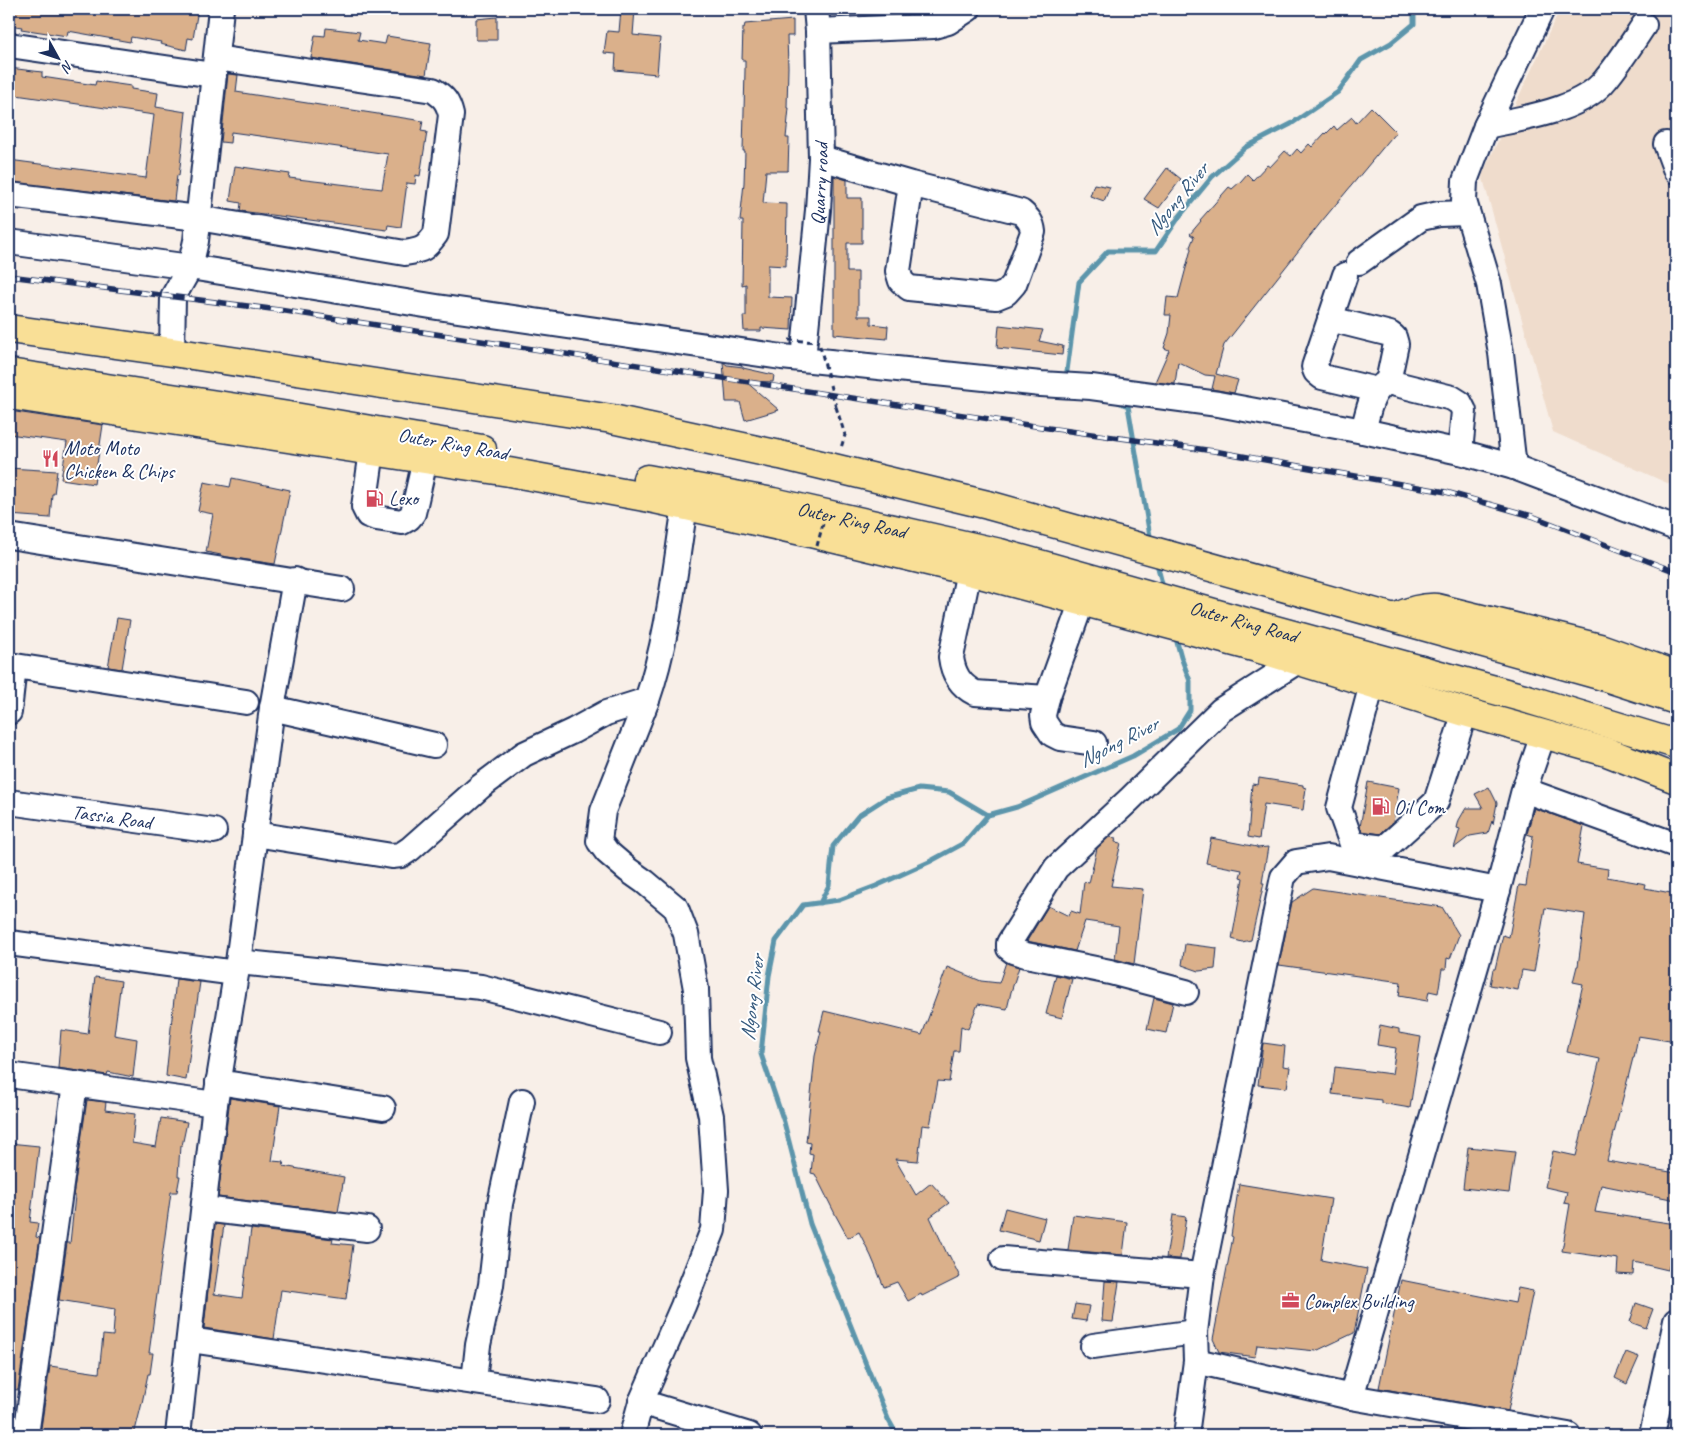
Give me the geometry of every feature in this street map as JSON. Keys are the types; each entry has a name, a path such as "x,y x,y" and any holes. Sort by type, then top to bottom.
{"main road":[{"path":"9,329 612,419 780,455 969,500 1108,537 1599,675 1676,700"},
{"name":"Outer Ring Road","path":"9,373 285,415 773,502 1000,553 1120,599"},
{"path":"9,395 509,472 685,506 811,533 961,569 1082,601 1120,599 1258,637 1298,661 1543,735 1607,752 1676,780"},
{"path":"509,472 551,462"},
{"path":"928,536 961,569"},
{"path":"1395,617 1410,611 1437,608 1600,648 1676,675"},
{"name":"Outer Ring Road","path":"1258,637 1524,698 1676,744"}],"street":[{"path":"172,352 173,297 190,267 196,241 221,9"},
{"path":"817,20 934,17 948,22 968,9"},
{"path":"1514,467 1501,353 1490,293 1464,201 1465,181 1486,126 1542,9"},
{"name":"Quarry road","path":"814,349 821,158 817,20"},
{"path":"1486,126 1535,116 1585,97 1605,81 1644,25"},
{"path":"9,45 433,90 442,95 448,103 451,115 436,234 422,250 405,252 198,218 9,195"},
{"path":"1666,144 1676,171"},
{"path":"821,158 911,184 1021,212 1029,219 1033,232 1014,284 1006,293 996,297 909,288 901,280 898,271 911,184"},
{"path":"1460,452 1464,411 1460,403 1452,398 1322,377 1316,372 1314,367 1330,319 1352,269 1420,218 1439,214 1467,213"},
{"path":"9,242 190,267 447,308 772,356 814,349 1041,384 1100,388 1218,404 1363,431 1460,452 1514,467 1676,528"},
{"path":"1330,319 1390,334 1394,337 1396,344 1382,386 1374,394 1363,431"},
{"path":"372,451 364,507 368,515 402,522 413,513 426,460"},
{"path":"632,1435 641,1402 683,1306 713,1230 716,1190 710,1116 698,1058 696,989 686,934 676,908 607,852 599,841 602,811 654,682 662,648 685,506"},
{"path":"9,536 77,548 295,580 342,589"},
{"path":"961,569 951,657 952,669 959,680 975,693 1047,698"},
{"path":"178,1435 217,1093 237,967 272,708 295,580"},
{"path":"1082,601 1047,698 1043,715 1044,722 1052,734 1060,738 1094,743"},
{"path":"1186,992 1110,972 1033,957 1013,951 1008,948 1009,944 1056,868 1221,710 1298,661"},
{"path":"9,712 12,666 246,702"},
{"path":"1372,684 1339,808 1352,844 1385,848 1436,802 1465,712"},
{"path":"255,834 392,856 401,854 410,849 480,786 524,754 573,732 606,713 647,700"},
{"path":"272,708 434,745"},
{"path":"1351,1397 1498,890 1524,790 1543,735"},
{"path":"1524,790 1676,846"},
{"name":"Tassia Road","path":"9,802 214,831"},
{"path":"1186,1435 1196,1361 1195,1332 1202,1275 1283,877 1296,862 1328,857 1498,890"},
{"path":"9,943 237,967 481,987 659,1032"},
{"path":"9,1075 75,1084 217,1093 383,1108"},
{"path":"26,1435 75,1084"},
{"path":"474,1381 478,1345 491,1285 500,1204 522,1102"},
{"path":"204,1209 367,1229"},
{"path":"1003,1259 1202,1275"},
{"path":"1652,1435 1676,1321"},
{"path":"1093,1346 1195,1332"},
{"path":"190,1340 596,1400"},
{"path":"1196,1361 1351,1397 1568,1435"},
{"path":"641,1402 749,1435"}],"path":[{"path":"789,340 814,349 828,377"},
{"path":"830,385 844,435 840,454"},
{"path":"817,546 824,520"}],"shaded area":[{"path":"1560,9 1676,9 1676,487 1553,432 1482,175"}],"building":[{"path":"9,9 198,9 193,39 188,38 186,50 160,44 161,42 131,37 130,42 68,31 67,36 21,29 22,27 9,25"},
{"path":"621,9 635,9 633,35 660,38 657,74 615,70 616,54 604,53 607,31 619,32"},
{"path":"497,17 497,40 476,40 476,19"},
{"path":"793,20 793,36 787,36 787,108 789,108 786,138 789,138 788,171 766,171 763,203 787,204 786,266 768,265 768,297 792,298 791,330 761,328 761,331 744,331 743,316 746,316 746,284 742,285 743,221 740,221 745,151 743,151 745,60 742,60 743,28 745,24"},
{"path":"326,28 360,32 358,40 385,44 387,36 431,43 426,75 311,58 315,35 325,36"},
{"path":"9,68 42,72 42,77 95,85 96,81 131,86 131,89 158,93 156,107 186,112 179,176 177,175 174,201 9,182 9,160 146,178 154,115 9,94"},
{"path":"228,74 238,75 236,92 423,121 421,131 427,132 420,176 416,175 415,184 407,183 401,227 388,225 387,230 240,211 241,203 230,201 235,166 290,174 289,178 382,189 388,154 231,132 230,143 221,142"},
{"path":"1371,107 1396,132 1322,221 1224,345 1216,374 1238,380 1234,393 1212,389 1215,376 1205,375 1178,362 1175,384 1155,382 1169,350 1164,348 1169,333 1171,315 1165,315 1167,297 1178,298 1194,237 1190,234 1200,220 1229,187 1232,189 1247,174 1253,180 1267,165 1270,167 1285,151 1291,156 1297,149 1301,153 1309,144 1312,147 1334,126 1337,130 1352,117 1356,123"},
{"path":"1167,168 1181,179 1159,208 1144,199"},
{"path":"834,176 847,180 847,198 862,198 862,243 847,243 847,272 858,272 858,316 871,316 871,324 888,326 887,339 834,334"},
{"path":"1094,184 1110,187 1104,201 1090,196"},
{"path":"999,325 1043,330 1039,341 1063,346 1062,355 997,348"},
{"path":"723,362 727,365 774,375 773,382 745,381 779,410 745,420 740,402 726,402"},
{"path":"9,411 103,425 94,484 61,479 67,442 9,434"},
{"path":"9,468 57,471 54,494 52,494 50,518 9,515"},
{"path":"232,478 290,490 275,564 206,552 213,514 198,511 204,482 230,487"},
{"path":"117,618 130,620 122,669 108,667"},
{"path":"1259,778 1303,785 1306,788 1303,810 1264,804 1259,839 1248,837 1252,784 1258,785"},
{"path":"1368,782 1399,788 1393,822 1380,834 1362,831 1360,827"},
{"path":"1489,787 1497,803 1493,824 1492,821 1488,833 1470,836 1454,848 1460,829 1457,828 1459,820 1466,808 1483,808 1475,794"},
{"path":"1534,808 1584,826 1577,864 1608,869 1607,877 1646,884 1645,888 1676,894 1676,1042 1638,1036 1607,1161 1676,1173 1676,1200 1601,1185 1595,1212 1676,1224 1676,1241 1668,1270 1634,1262 1633,1275 1617,1274 1618,1259 1562,1251 1570,1204 1564,1203 1567,1192 1545,1187 1553,1151 1576,1156 1600,1059 1567,1052 1583,984 1573,982 1578,966 1585,914 1545,908 1534,972 1522,970 1518,990 1490,985 1503,935 1509,937 1519,885 1526,886 1533,836 1527,834"},
{"path":"1109,837 1116,838 1115,842 1121,843 1111,886 1143,889 1134,964 1115,959 1119,926 1085,921 1075,951 1027,941 1048,906 1069,916 1071,911 1080,914 1084,882 1089,883 1097,848"},
{"path":"1211,838 1257,848 1268,847 1262,883 1264,883 1251,940 1242,942 1232,939 1243,878 1240,877 1242,870 1206,863"},
{"path":"1313,888 1442,907 1459,935 1450,959 1447,958 1446,969 1442,969 1438,993 1429,991 1427,1001 1399,996 1401,982 1279,965 1292,902"},
{"path":"1185,944 1217,948 1215,969 1199,971 1182,965"},
{"path":"1006,962 1019,967 1007,1009 978,1004 968,1029 961,1026 959,1051 954,1051 949,1082 938,1081 930,1126 922,1125 918,1161 895,1159 916,1195 931,1183 949,1203 930,1217 960,1277 908,1301 897,1282 884,1287 859,1232 848,1238 815,1174 811,1173 813,1154 809,1153 810,1143 806,1142 815,1056 824,1011 922,1035 947,967 981,981 999,983"},
{"path":"1056,975 1072,979 1062,1018 1046,1014"},
{"path":"95,977 121,981 114,1035 137,1039 133,1077 108,1072 107,1075 58,1068 61,1030 88,1034"},
{"path":"176,979 200,982 186,1080 166,1076"},
{"path":"1154,998 1173,1003 1166,1033 1147,1029"},
{"path":"1380,1025 1399,1029 1399,1033 1421,1037 1410,1108 1381,1103 1381,1100 1332,1094 1335,1067 1392,1074 1396,1048 1377,1045"},
{"path":"1263,1043 1285,1046 1283,1066 1290,1067 1287,1088 1258,1085"},
{"path":"230,1098 280,1106 272,1161 284,1162 283,1166 344,1177 338,1212 218,1197"},
{"path":"87,1100 106,1102 105,1110 135,1114 132,1143 156,1147 161,1118 187,1122 182,1146 180,1146 178,1176 180,1176 177,1192 171,1192 149,1353 153,1353 150,1374 148,1374 134,1435 40,1435 50,1366 99,1373 103,1335 113,1336 115,1309 59,1300 67,1243 70,1243 75,1196 73,1196"},
{"path":"9,1143 39,1146 30,1222 38,1223 36,1237 40,1238 18,1390 9,1389"},
{"path":"1468,1147 1515,1152 1509,1193 1463,1188"},
{"name":"Complex Building","path":"1239,1184 1331,1199 1321,1260 1367,1269 1354,1333 1316,1351 1257,1345 1255,1357 1219,1352 1213,1339 1233,1237 1231,1236"},
{"path":"1005,1208 1045,1218 1039,1240 999,1230"},
{"path":"1073,1215 1127,1222 1123,1255 1068,1250"},
{"path":"1173,1215 1186,1217 1180,1259 1166,1258"},
{"path":"215,1224 224,1225 214,1294 242,1298 251,1229 333,1239 332,1243 353,1245 346,1299 281,1290 274,1339 204,1328"},
{"path":"1401,1280 1515,1303 1518,1288 1533,1291 1508,1411 1379,1388"},
{"path":"1105,1281 1119,1282 1113,1322 1102,1321"},
{"path":"1636,1303 1653,1309 1646,1328 1630,1322"},
{"path":"1075,1304 1089,1306 1086,1321 1072,1319"},
{"path":"1626,1352 1639,1357 1627,1384 1615,1378"}],"waterway":[{"name":"Ngong River","path":"1066,378 1079,282 1108,251 1156,251 1179,217 1212,177 1246,147 1291,124 1338,92 1361,60 1391,43 1414,24 1414,9"},
{"name":"Ngong River","path":"1113,400 1128,406 1151,542"},
{"name":"Ngong River","path":"1156,560 1164,591"},
{"name":"Ngong River","path":"897,1435 888,1419 810,1224 784,1122 761,1054 769,976 776,941 803,905 839,900 929,862 964,843 988,815 1017,807 1133,756 1178,729 1190,710 1190,681 1175,635"},
{"path":"820,903 829,885 833,846 858,816 886,798 919,789 949,792 988,815"}],"railway":[{"path":"9,276 279,310 1048,428 1214,451 1446,492 1532,516 1676,572"}],"place":[{"name":"Moto Moto Chicken & Chips","path":"50,459"},
{"name":"Lexo","path":"375,498"},
{"name":"Oil Com","path":"1380,807"},
{"name":"Complex Building","path":"1290,1301"}]}
